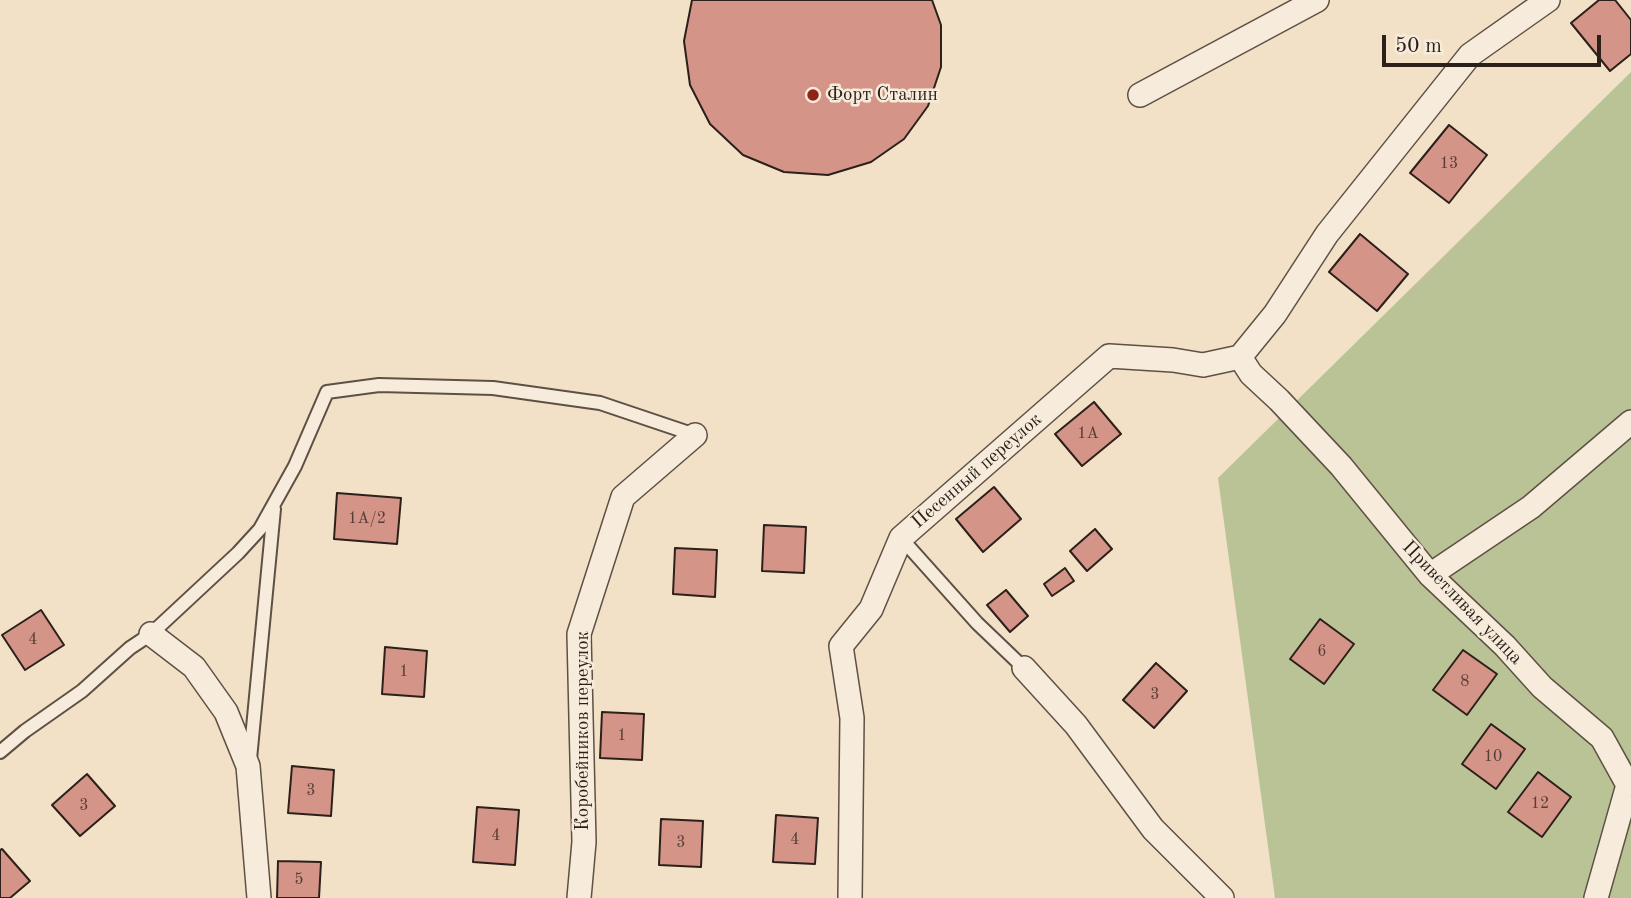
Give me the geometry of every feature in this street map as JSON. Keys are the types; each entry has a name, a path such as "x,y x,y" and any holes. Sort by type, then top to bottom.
{"street":[{"path":"1140,95 1317,0"},
{"path":"1240,356 1275,314 1327,234 1471,55 1548,0"},
{"name":"Песенный переулок","path":"850,898 852,718 841,646 871,609 901,538 1109,356 1203,365 1240,356"},
{"name":"Приветливая улица","path":"1240,356 1251,374 1341,466 1430,575 1505,646 1542,687 1602,738 1630,783"},
{"path":"1430,575 1531,506 1631,422"},
{"name":"Коробейников переулок","path":"579,898 584,842 579,634 624,497 695,435"},
{"path":"151,634 194,667 226,712 248,766 260,898"},
{"path":"1024,668 1076,725 1153,830 1222,898"},
{"path":"1595,898 1630,783"}],"lane":[{"path":"0,752 82,691 151,634 260,529 295,466 327,392 379,385 493,388 600,403 695,435"},
{"path":"248,773 274,503"},
{"path":"901,538 977,623 1024,668"}],"green space":[{"path":"1631,72 1631,898 1275,898 1218,478"}],"building":[{"name":"Форт Сталин","path":"692,0 932,0 941,25 941,67 928,106 904,139 871,162 828,175 784,172 743,155 710,124 690,85 684,41"},
{"path":"1599,0 1615,0 1631,20 1631,54 1610,71 1571,23"},
{"path":"1449,125 1487,155 1449,203 1410,173"},
{"path":"1360,234 1408,274 1377,311 1329,272"},
{"path":"1094,402 1121,434 1082,466 1055,434"},
{"path":"994,487 1021,519 983,552 956,519"},
{"path":"337,493 401,498 397,544 334,539"},
{"path":"764,525 806,527 804,573 762,571"},
{"path":"1095,529 1112,549 1087,571 1070,551"},
{"path":"675,548 717,550 715,597 673,594"},
{"path":"1065,568 1074,581 1052,596 1044,584"},
{"path":"1006,590 1028,616 1010,632 987,605"},
{"path":"41,610 64,645 25,670 2,635"},
{"path":"1320,619 1354,644 1324,684 1290,659"},
{"path":"385,647 427,651 424,697 382,694"},
{"path":"1463,650 1497,674 1467,715 1433,690"},
{"path":"1156,663 1187,691 1154,728 1123,700"},
{"path":"602,712 644,714 642,760 600,758"},
{"path":"1491,724 1525,749 1496,789 1462,764"},
{"path":"292,766 334,770 331,816 288,813"},
{"path":"1538,772 1571,797 1542,837 1508,812"},
{"path":"87,774 115,806 80,836 52,805"},
{"path":"477,807 519,810 515,865 473,862"},
{"path":"776,815 818,818 815,864 773,862"},
{"path":"661,819 703,821 701,867 659,865"},
{"path":"2,849 30,881 10,898 0,898"},
{"path":"278,861 321,862 319,898 277,898"}],"place":[{"name":"Форт Сталин","path":"813,95"}]}
